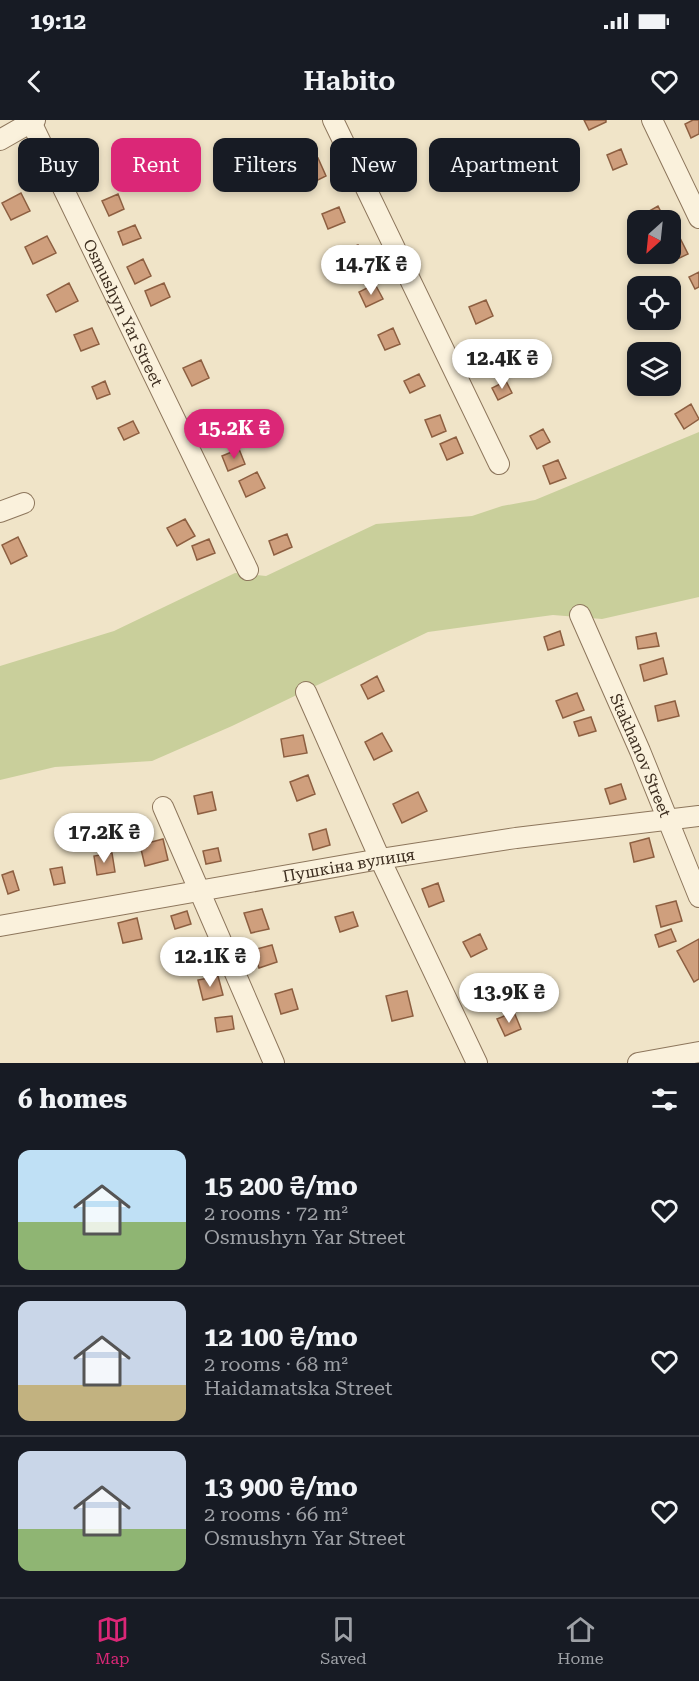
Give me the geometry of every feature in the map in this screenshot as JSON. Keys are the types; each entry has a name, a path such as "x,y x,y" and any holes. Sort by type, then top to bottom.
{"street":[{"path":"333,120 499,464"},
{"path":"652,120 699,218"},
{"path":"0,140 32,121"},
{"name":"Osmushyn Yar Street","path":"32,121 249,570"},
{"path":"0,512 24,503"},
{"name":"Stakhanov Street","path":"579,615 699,897"},
{"path":"306,692 380,859 477,1063"},
{"path":"162,807 274,1063"},
{"name":"Пушкіна вулиця","path":"0,926 380,859 516,838 699,816"},
{"path":"638,1063 699,1052"}],"green space":[{"path":"699,432 699,597 602,619 553,615 428,632 232,726 152,761 55,767 0,780 0,666 114,631 235,573 266,576 376,524 472,516 502,506 535,500"}],"building":[{"path":"584,120 606,120 606,122 589,130"},
{"path":"699,120 699,134 691,138 685,124"},
{"path":"621,149 627,164 613,170 607,155"},
{"path":"318,158 326,176 318,180"},
{"path":"21,193 30,211 11,220 2,203"},
{"path":"118,194 124,209 109,216 102,201"},
{"path":"339,207 345,222 328,229 322,214"},
{"path":"135,225 141,238 123,245 118,232"},
{"path":"47,236 56,253 33,264 25,247"},
{"path":"681,240 688,254 681,257"},
{"path":"358,245 363,260 345,267 339,252"},
{"path":"143,259 151,276 135,284 127,267"},
{"path":"699,272 699,287 695,289 689,277"},
{"path":"69,283 78,301 56,312 47,295"},
{"path":"164,283 170,297 151,306 145,291"},
{"path":"375,284 383,299 366,307 359,292"},
{"path":"486,300 493,316 476,324 469,307"},
{"path":"92,328 99,344 81,351 74,335"},
{"path":"393,328 400,344 385,350 378,335"},
{"path":"201,360 209,378 192,386 183,368"},
{"path":"419,374 425,386 410,393 404,381"},
{"path":"105,381 110,394 97,399 92,387"},
{"path":"506,381 512,393 498,400 492,388"},
{"path":"691,404 699,419 684,429 675,414"},
{"path":"224,410 230,422 215,429 210,416"},
{"path":"440,415 446,431 432,437 425,420"},
{"path":"133,421 139,433 124,440 118,428"},
{"path":"543,429 550,442 537,449 530,436"},
{"path":"456,437 463,453 447,460 440,444"},
{"path":"239,449 245,464 228,471 222,456"},
{"path":"558,460 566,478 550,484 543,466"},
{"path":"257,472 265,488 246,497 239,481"},
{"path":"185,519 195,536 177,546 167,528"},
{"path":"287,534 292,547 274,555 269,541"},
{"path":"18,537 27,556 11,564 2,545"},
{"path":"209,539 215,553 197,560 192,546"},
{"path":"560,631 564,645 548,650 544,637"},
{"path":"656,633 659,646 638,649 636,637"},
{"path":"663,658 667,674 644,681 640,665"},
{"path":"377,676 384,691 368,699 361,685"},
{"path":"577,693 584,710 563,718 556,701"},
{"path":"675,701 679,716 658,721 655,706"},
{"path":"591,717 596,731 579,736 574,722"},
{"path":"382,733 392,751 374,760 365,742"},
{"path":"303,735 307,753 284,757 281,739"},
{"path":"308,775 315,794 297,801 290,782"},
{"path":"621,784 626,799 610,804 605,789"},
{"path":"212,792 216,810 198,814 194,796"},
{"path":"418,792 427,811 402,823 393,804"},
{"path":"326,829 330,845 313,850 309,834"},
{"path":"649,838 654,857 634,862 630,843"},
{"path":"163,839 168,860 145,866 140,845"},
{"path":"218,848 221,861 206,864 203,851"},
{"path":"112,853 115,872 97,875 94,856"},
{"path":"62,867 65,883 54,885 50,869"},
{"path":"13,871 19,890 8,894 2,875"},
{"path":"438,883 444,901 429,907 422,889"},
{"path":"676,901 682,921 661,927 656,906"},
{"path":"262,909 269,929 251,933 244,913"},
{"path":"187,911 191,924 175,929 171,916"},
{"path":"353,912 358,926 340,932 335,917"},
{"path":"137,918 142,939 123,943 118,923"},
{"path":"671,929 676,941 659,947 655,935"},
{"path":"480,934 487,949 471,957 463,942"},
{"path":"699,939 699,979 694,982 677,951"},
{"path":"272,945 277,962 259,968 253,950"},
{"path":"218,976 223,995 203,1000 198,980"},
{"path":"500,979 508,996 490,1004 483,987"},
{"path":"292,989 298,1009 281,1014 275,994"},
{"path":"407,991 413,1016 392,1021 386,996"},
{"path":"514,1012 521,1029 505,1036 497,1019"},
{"path":"232,1016 234,1029 217,1032 215,1018"}]}
